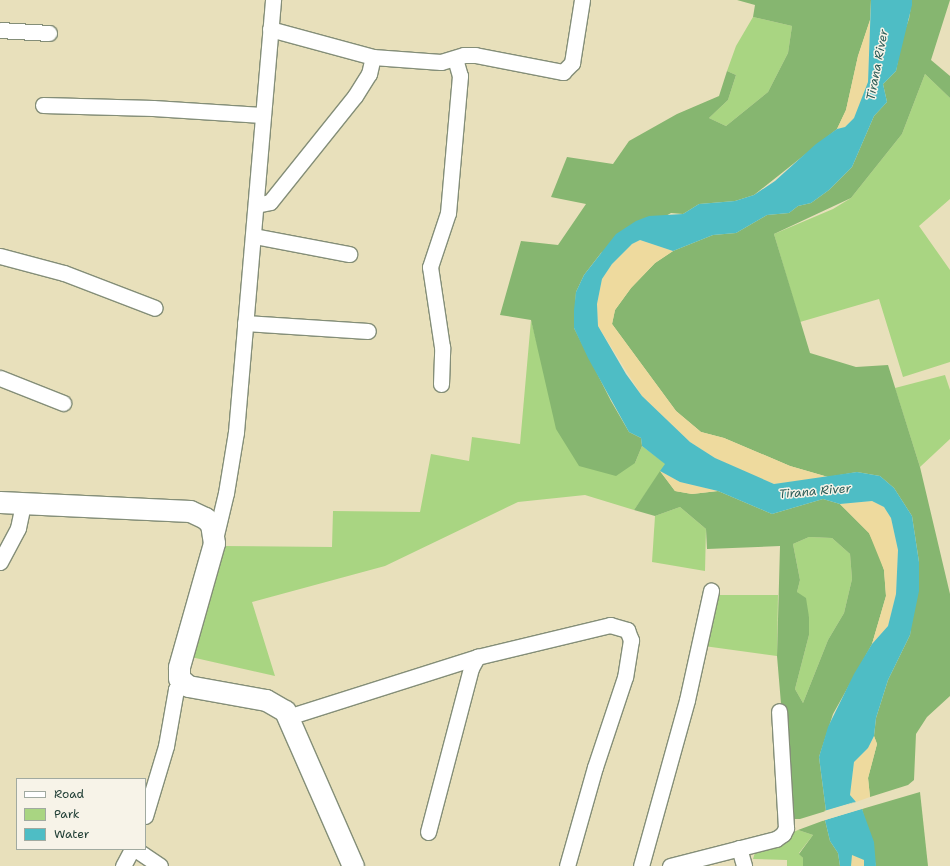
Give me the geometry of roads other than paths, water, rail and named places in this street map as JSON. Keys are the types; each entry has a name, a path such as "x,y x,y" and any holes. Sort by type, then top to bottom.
{"street":[{"path":"146,813 166,746 176,689 181,682 179,667 214,543 226,493 236,432 254,236 262,115 273,0"},
{"path":"270,29 373,57 441,62 455,59 464,55 475,55 563,72 572,63 582,0"},
{"path":"0,30 49,33"},
{"path":"256,205 270,202 355,96 369,74 373,57"},
{"path":"441,384 442,347 430,267 448,212 460,76 455,59"},
{"path":"43,105 153,108 262,115"},
{"path":"254,236 350,254"},
{"path":"0,256 64,273 155,308"},
{"path":"246,323 368,331"},
{"path":"0,378 62,403"},
{"path":"0,502 190,511 210,509 226,493"},
{"path":"0,562 18,528 23,504"},
{"path":"190,511 205,518 211,524 214,543"},
{"path":"641,866 687,700 711,591"},
{"path":"288,717 477,657 610,625 620,626 630,634 625,677 595,767 567,866"},
{"path":"428,832 471,668 477,657"},
{"path":"181,682 188,686 266,700 279,706 288,717 353,866"},
{"path":"670,866 776,839 786,828 779,711"},
{"path":"739,848 744,866"},
{"path":"123,866 133,850"},
{"path":"136,850 160,866"}],"water":[{"name":"Tirana River","path":"871,0 912,0 912,5 896,71 883,84 887,102 874,116 852,167 829,190 811,203 798,206 789,213 767,215 736,233 713,235 673,251 640,240 632,244 612,264 602,279 597,304 598,326 626,374 642,396 690,442 715,458 774,484 857,472 880,476 894,488 912,516 919,562 919,591 910,635 888,680 876,718 874,736 868,748 854,762 850,795 856,802 826,811 819,757 828,727 854,674 872,644 888,626 896,594 898,550 891,518 884,507 872,501 840,504 823,499 772,514 718,491 680,482 660,471 665,464 642,446 641,438 629,432 588,358 574,328 574,310 576,292 584,275 616,234 636,221 649,216 683,214 699,204 735,201 754,195 775,181 816,144 837,129 845,127 854,118 868,82"},
{"path":"862,809 874,842 876,866 864,866 864,860 852,855 851,866 840,866 838,853 830,841 825,820"}]}
